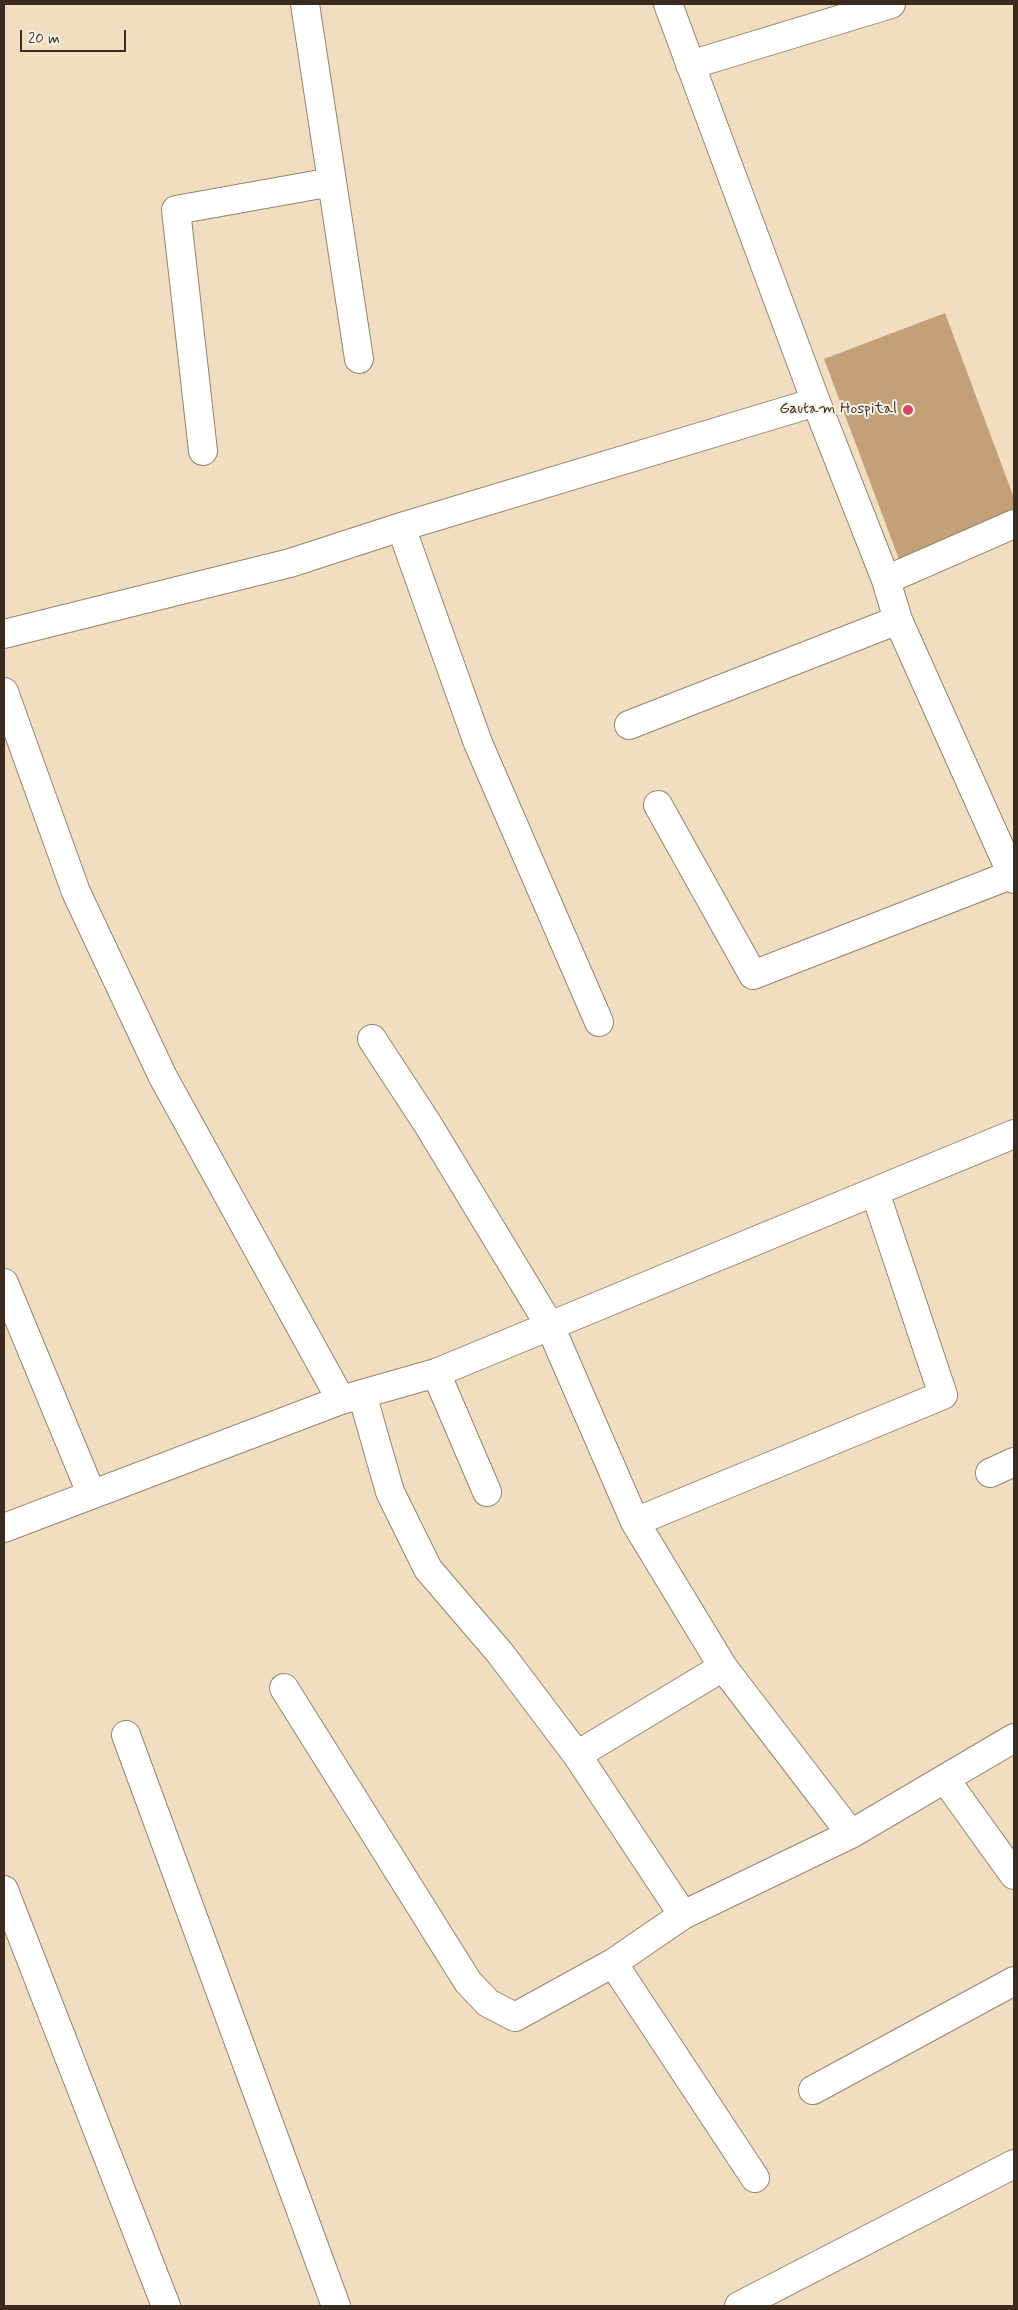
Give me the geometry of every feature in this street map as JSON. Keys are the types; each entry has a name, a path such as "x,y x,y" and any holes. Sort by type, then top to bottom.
{"street":[{"path":"305,4 359,359"},
{"path":"658,806 753,975 1013,876 898,620 886,580 816,402 668,4"},
{"path":"690,66 891,4"},
{"path":"203,451 176,210 332,182"},
{"path":"4,634 290,563 401,527 816,402"},
{"path":"886,580 1014,524"},
{"path":"401,527 478,743 599,1022"},
{"path":"629,725 898,620"},
{"path":"4,692 76,892 159,1068 352,1397 390,1492 428,1569 500,1653 577,1755 683,1915"},
{"path":"372,1040 426,1123 550,1326 635,1522 723,1666 851,1834"},
{"path":"4,1528 91,1493 352,1397 436,1373 1014,1134"},
{"path":"635,1522 943,1395 875,1192"},
{"path":"4,1283 91,1493"},
{"path":"436,1373 487,1492"},
{"path":"990,1473 1014,1462"},
{"path":"577,1755 723,1666"},
{"path":"284,1688 468,1982 488,2002 515,2017 613,1963 683,1915 851,1834 1014,1738"},
{"path":"126,1735 336,2306"},
{"path":"945,1779 1014,1874"},
{"path":"4,1890 166,2306"},
{"path":"613,1963 754,2178"},
{"path":"813,2090 1014,1981"},
{"path":"739,2306 1014,2164"}],"building":[{"path":"945,313 1014,498 1014,519 900,562 824,359"}],"place":[{"name":"Gautam Hospital","path":"908,410"}]}
